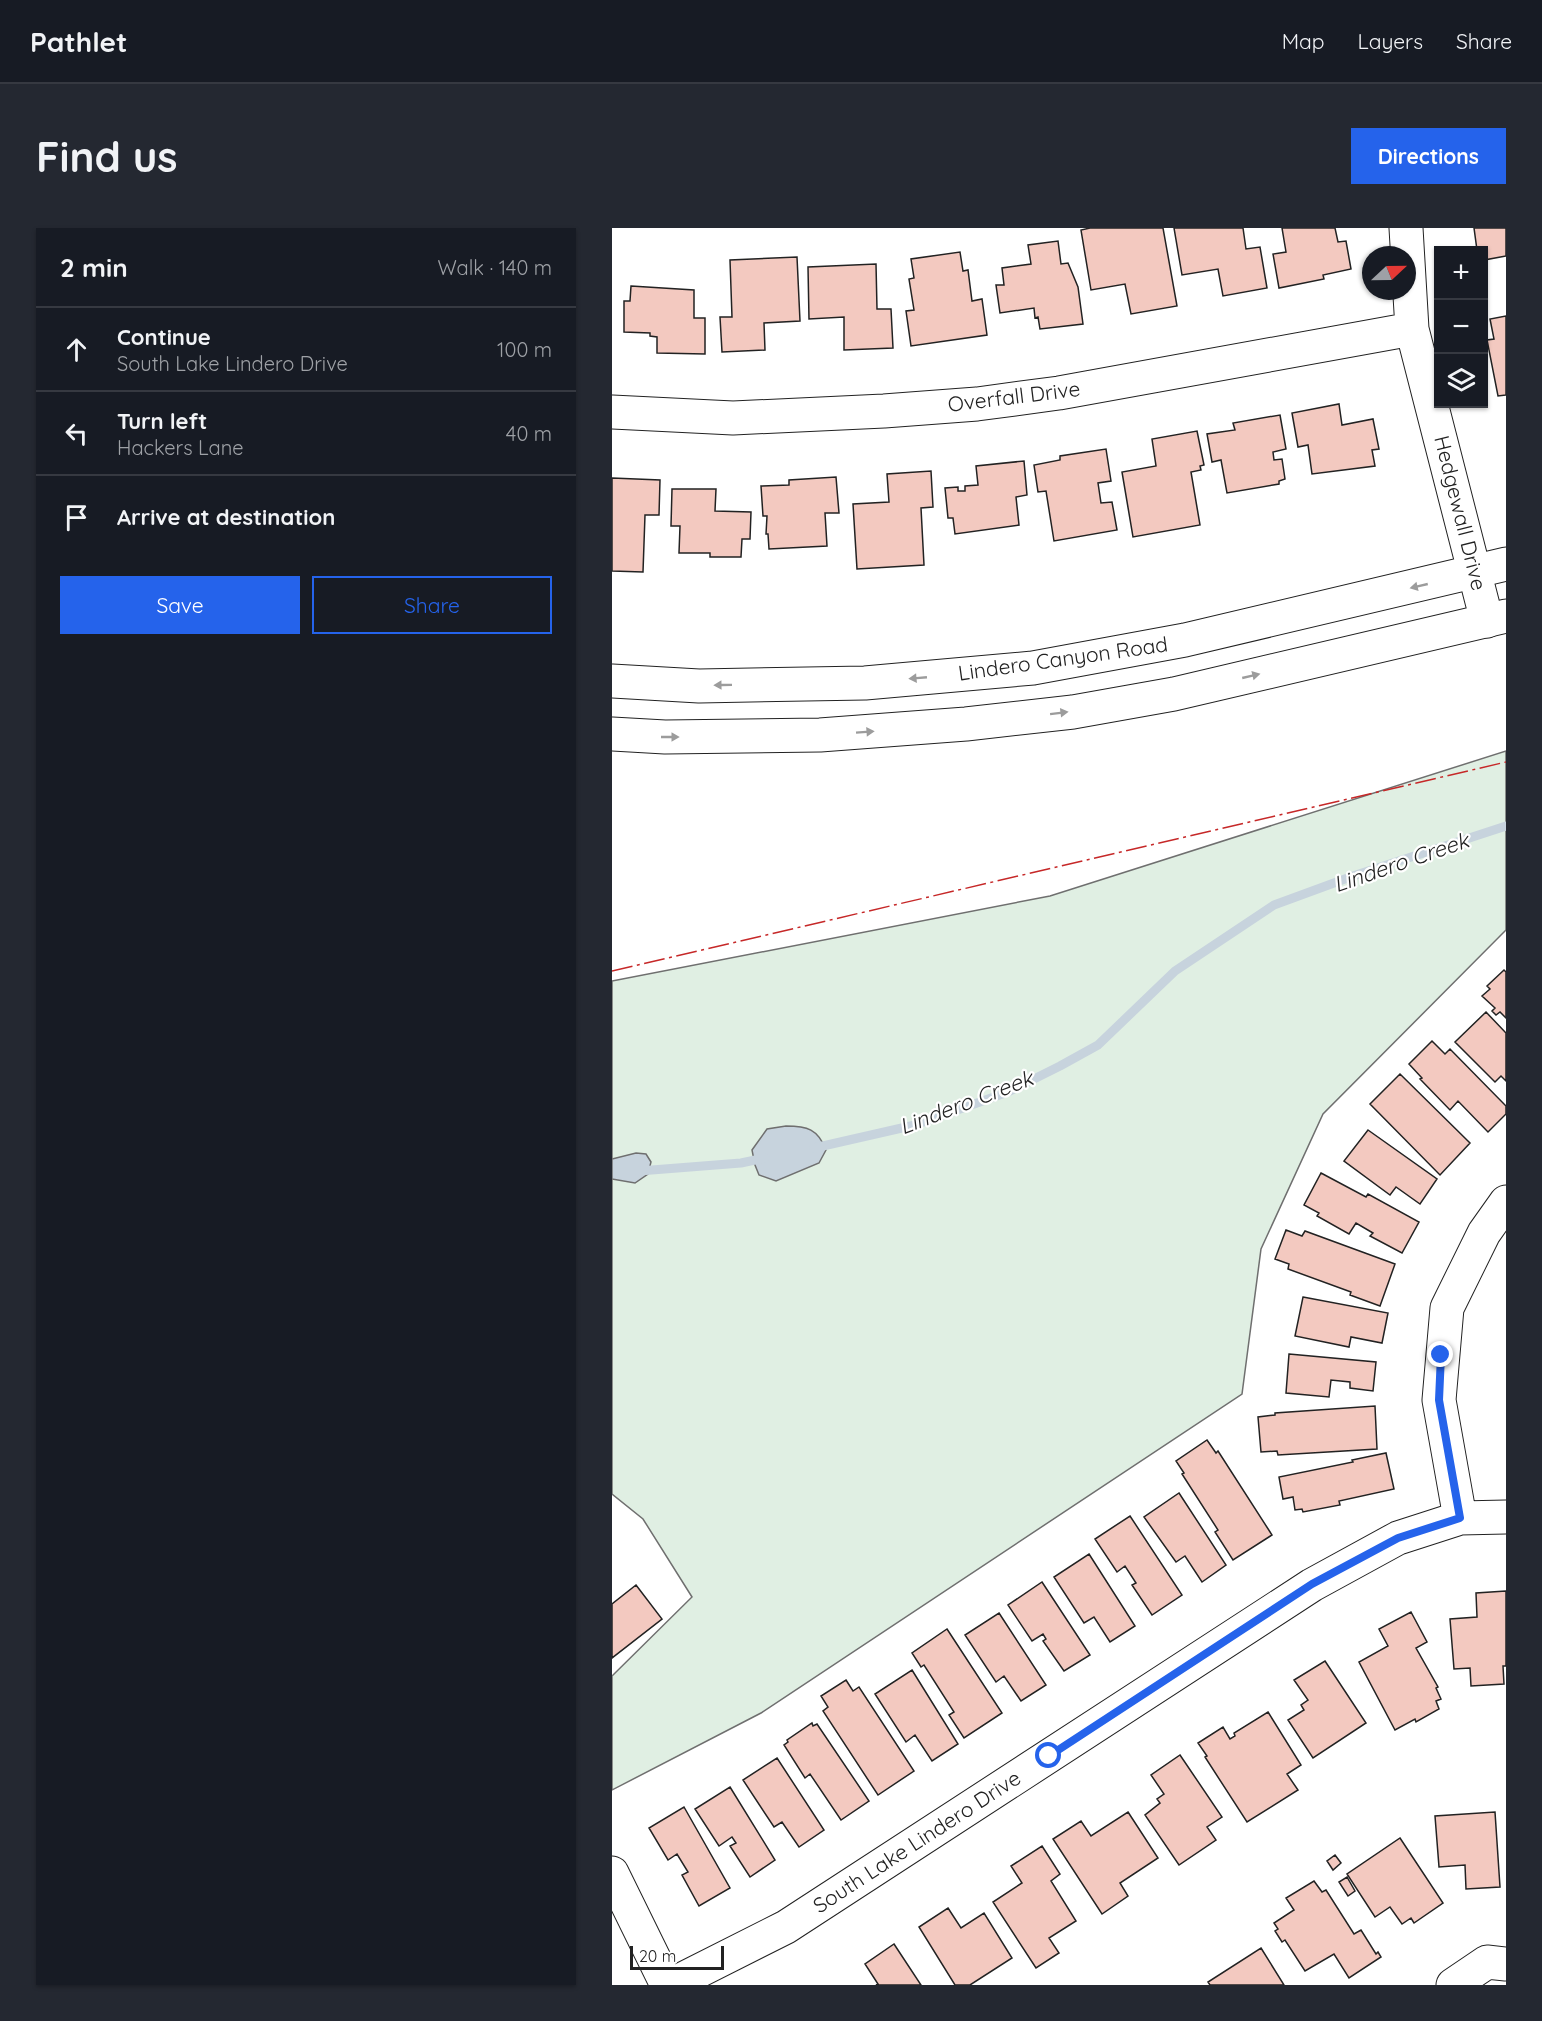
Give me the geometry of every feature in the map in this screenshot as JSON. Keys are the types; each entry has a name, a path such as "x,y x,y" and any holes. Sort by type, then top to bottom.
{"street":[{"name":"Hedgewall Drive","path":"1406,228 1412,329 1491,568 1496,619"},
{"name":"Overfall Drive","path":"612,412 733,418 977,404 1059,393 1412,329"},
{"name":"Lindero Canyon Road","path":"612,681 699,686 865,683 1033,668 1185,640 1491,568"},
{"path":"612,734 665,737 820,735 966,724 1073,712 1174,694 1496,619"},
{"path":"1460,1518 1439,1400 1447,1308 1484,1233 1506,1202"},
{"name":"South Lake Lindero Drive","path":"669,1985 786,1927 1312,1584 1398,1538 1460,1518 1506,1517"},
{"path":"612,1873 669,1985"},
{"path":"1453,1985 1487,1962 1506,1964"}],"green space":[{"path":"1506,751 1506,930 1323,1114 1261,1249 1242,1394 761,1713 612,1790 612,1676 692,1597 643,1519 612,1494 612,981 1050,896"}],"shaded area":[{"path":"786,1126 806,1128 819,1137 826,1150 819,1163 776,1181 759,1175 752,1150 767,1129"},
{"path":"636,1153 646,1154 651,1162 648,1174 635,1183 612,1179 612,1159"}],"building":[{"path":"1163,228 1177,306 1131,314 1125,284 1091,290 1081,230"},
{"path":"1174,228 1243,228 1246,249 1260,247 1267,288 1223,296 1218,269 1182,275"},
{"path":"1282,228 1335,228 1338,242 1346,241 1351,269 1323,275 1324,279 1279,288 1273,254 1286,252"},
{"path":"1474,228 1506,228 1506,256 1488,259 1488,246 1476,246"},
{"path":"1058,241 1061,264 1068,263 1078,287 1083,324 1040,329 1034,308 1000,313 996,285 1004,285 1002,268 1031,264 1028,245"},
{"path":"960,252 963,271 968,270 972,301 982,299 987,335 911,346 906,311 914,310 909,279 914,278 911,259"},
{"path":"797,257 800,321 764,323 765,350 722,352 720,317 732,317 730,260"},
{"path":"876,264 877,309 891,309 893,348 844,350 844,317 809,319 808,267"},
{"path":"631,286 694,290 694,318 705,318 705,354 657,353 657,337 650,336 650,333 624,332 624,301 630,301"},
{"path":"1506,316 1506,395 1498,396 1488,345 1488,340 1494,339 1490,319"},
{"path":"1339,404 1342,425 1373,419 1379,449 1372,450 1375,466 1312,474 1308,445 1298,447 1292,413"},
{"path":"1280,415 1286,449 1273,452 1274,460 1282,459 1285,479 1279,481 1279,484 1227,493 1221,460 1212,462 1207,434 1235,430 1233,423"},
{"path":"1197,431 1204,465 1200,466 1201,470 1191,472 1200,525 1133,537 1122,472 1156,466 1152,439"},
{"path":"1106,449 1111,481 1098,483 1101,503 1112,502 1117,530 1054,541 1046,491 1038,492 1034,465 1060,460 1060,456"},
{"path":"1024,461 1027,495 1016,497 1019,525 955,534 953,518 948,518 945,488 958,487 958,491 965,491 965,486 978,485 976,466"},
{"path":"931,471 933,507 921,508 924,565 857,569 853,504 889,502 887,474"},
{"path":"836,477 839,513 825,513 827,546 769,549 768,534 766,534 767,516 763,516 761,486 789,485 789,480"},
{"path":"612,478 660,480 659,515 645,515 643,572 612,571"},
{"path":"672,489 716,489 715,511 751,512 750,539 742,539 741,557 710,557 710,553 679,553 680,526 671,526"},
{"path":"1504,970 1506,972 1506,1018 1500,1012 1496,1015 1492,1011 1495,1008 1482,996 1490,989 1487,986"},
{"path":"1486,1012 1506,1033 1506,1081 1501,1076 1495,1082 1455,1042"},
{"path":"1432,1041 1445,1054 1450,1049 1506,1106 1506,1114 1488,1132 1458,1101 1450,1110 1409,1064"},
{"path":"1400,1074 1470,1143 1440,1175 1370,1104"},
{"path":"1368,1130 1437,1179 1420,1204 1396,1187 1390,1195 1344,1161"},
{"path":"1321,1173 1366,1197 1368,1194 1419,1222 1402,1253 1370,1236 1373,1233 1356,1223 1349,1234 1317,1216 1319,1213 1304,1205"},
{"path":"1286,1230 1302,1236 1305,1231 1395,1264 1380,1306 1350,1295 1351,1292 1288,1269 1289,1264 1275,1259"},
{"path":"1303,1297 1388,1313 1382,1343 1351,1337 1349,1347 1295,1336"},
{"path":"1289,1354 1376,1362 1373,1391 1350,1388 1350,1382 1331,1380 1329,1397 1286,1393"},
{"path":"1375,1406 1377,1449 1278,1455 1277,1451 1261,1452 1258,1417 1275,1415 1275,1413"},
{"path":"1207,1440 1216,1453 1218,1451 1272,1535 1233,1560 1215,1532 1218,1530 1176,1461"},
{"path":"1386,1453 1394,1489 1339,1501 1340,1505 1303,1512 1302,1509 1295,1510 1293,1497 1283,1499 1279,1477"},
{"path":"1179,1493 1226,1565 1202,1582 1185,1556 1176,1562 1144,1517"},
{"path":"1130,1516 1182,1595 1152,1615 1132,1585 1136,1583 1125,1566 1117,1572 1095,1539"},
{"path":"1089,1554 1135,1626 1110,1642 1094,1617 1084,1623 1054,1577"},
{"path":"1042,1582 1090,1655 1064,1671 1043,1641 1046,1639 1043,1634 1032,1641 1008,1605"},
{"path":"636,1585 662,1619 612,1658 612,1604"},
{"path":"1506,1591 1504,1684 1471,1686 1470,1668 1454,1669 1450,1619 1477,1617 1476,1593"},
{"path":"1411,1612 1427,1642 1416,1648 1438,1687 1436,1688 1441,1699 1436,1701 1439,1709 1416,1722 1415,1719 1395,1730 1359,1662 1388,1646 1379,1629"},
{"path":"999,1613 1046,1685 1021,1701 1004,1676 996,1682 965,1635"},
{"path":"947,1629 1002,1713 964,1738 949,1715 954,1712 924,1665 921,1667 912,1653"},
{"path":"1325,1661 1366,1723 1313,1758 1288,1720 1304,1710 1301,1705 1308,1700 1294,1680"},
{"path":"912,1670 958,1744 932,1761 915,1735 906,1742 875,1694"},
{"path":"846,1680 853,1691 859,1687 914,1771 878,1795 823,1711 828,1707 821,1696"},
{"path":"1268,1712 1301,1765 1287,1774 1298,1790 1247,1822 1198,1743 1223,1727 1230,1739 1235,1736 1234,1733"},
{"path":"812,1723 813,1726 817,1724 869,1801 841,1820 810,1774 805,1778 784,1745 788,1742 787,1740"},
{"path":"1180,1755 1222,1817 1207,1827 1216,1840 1179,1865 1145,1815 1160,1803 1157,1799 1164,1794 1151,1775"},
{"path":"777,1758 824,1830 799,1847 782,1822 774,1827 743,1780"},
{"path":"730,1787 775,1860 750,1877 730,1846 736,1843 732,1837 719,1846 695,1809"},
{"path":"684,1807 730,1888 699,1906 682,1875 688,1872 677,1854 668,1860 649,1828"},
{"path":"1128,1812 1158,1858 1120,1883 1128,1896 1102,1914 1053,1839 1081,1821 1091,1836"},
{"path":"1495,1812 1500,1887 1466,1889 1465,1865 1439,1867 1435,1816"},
{"path":"1400,1838 1443,1903 1414,1923 1411,1918 1402,1924 1390,1907 1375,1917 1347,1874"},
{"path":"1042,1846 1060,1874 1051,1881 1076,1921 1049,1938 1059,1953 1036,1968 993,1902 1022,1883 1011,1866"},
{"path":"1335,1855 1341,1863 1333,1870 1327,1861"},
{"path":"1347,1877 1355,1891 1348,1896 1339,1882"},
{"path":"1314,1881 1322,1892 1326,1890 1354,1934 1361,1930 1376,1954 1378,1952 1381,1957 1349,1978 1334,1954 1305,1971 1285,1940 1282,1942 1275,1931 1278,1929 1274,1923 1294,1910 1286,1898"},
{"path":"948,1908 961,1928 984,1913 1012,1958 970,1985 955,1985 919,1927"},
{"path":"894,1944 921,1985 876,1985 878,1984 865,1964"},
{"path":"1261,1948 1284,1985 1210,1985 1208,1982"}],"waterway":[{"name":"Lindero Creek","path":"814,1148 915,1125 1008,1092 1098,1045 1175,971 1274,905 1353,876 1506,826"},
{"name":"Lindero Creek","path":"639,1171 741,1163 765,1158"}],"power":[{"path":"612,971 1506,762"}],"route":[{"path":"1049,1756 1312,1584 1398,1538 1460,1518 1439,1400 1441,1355"}]}
